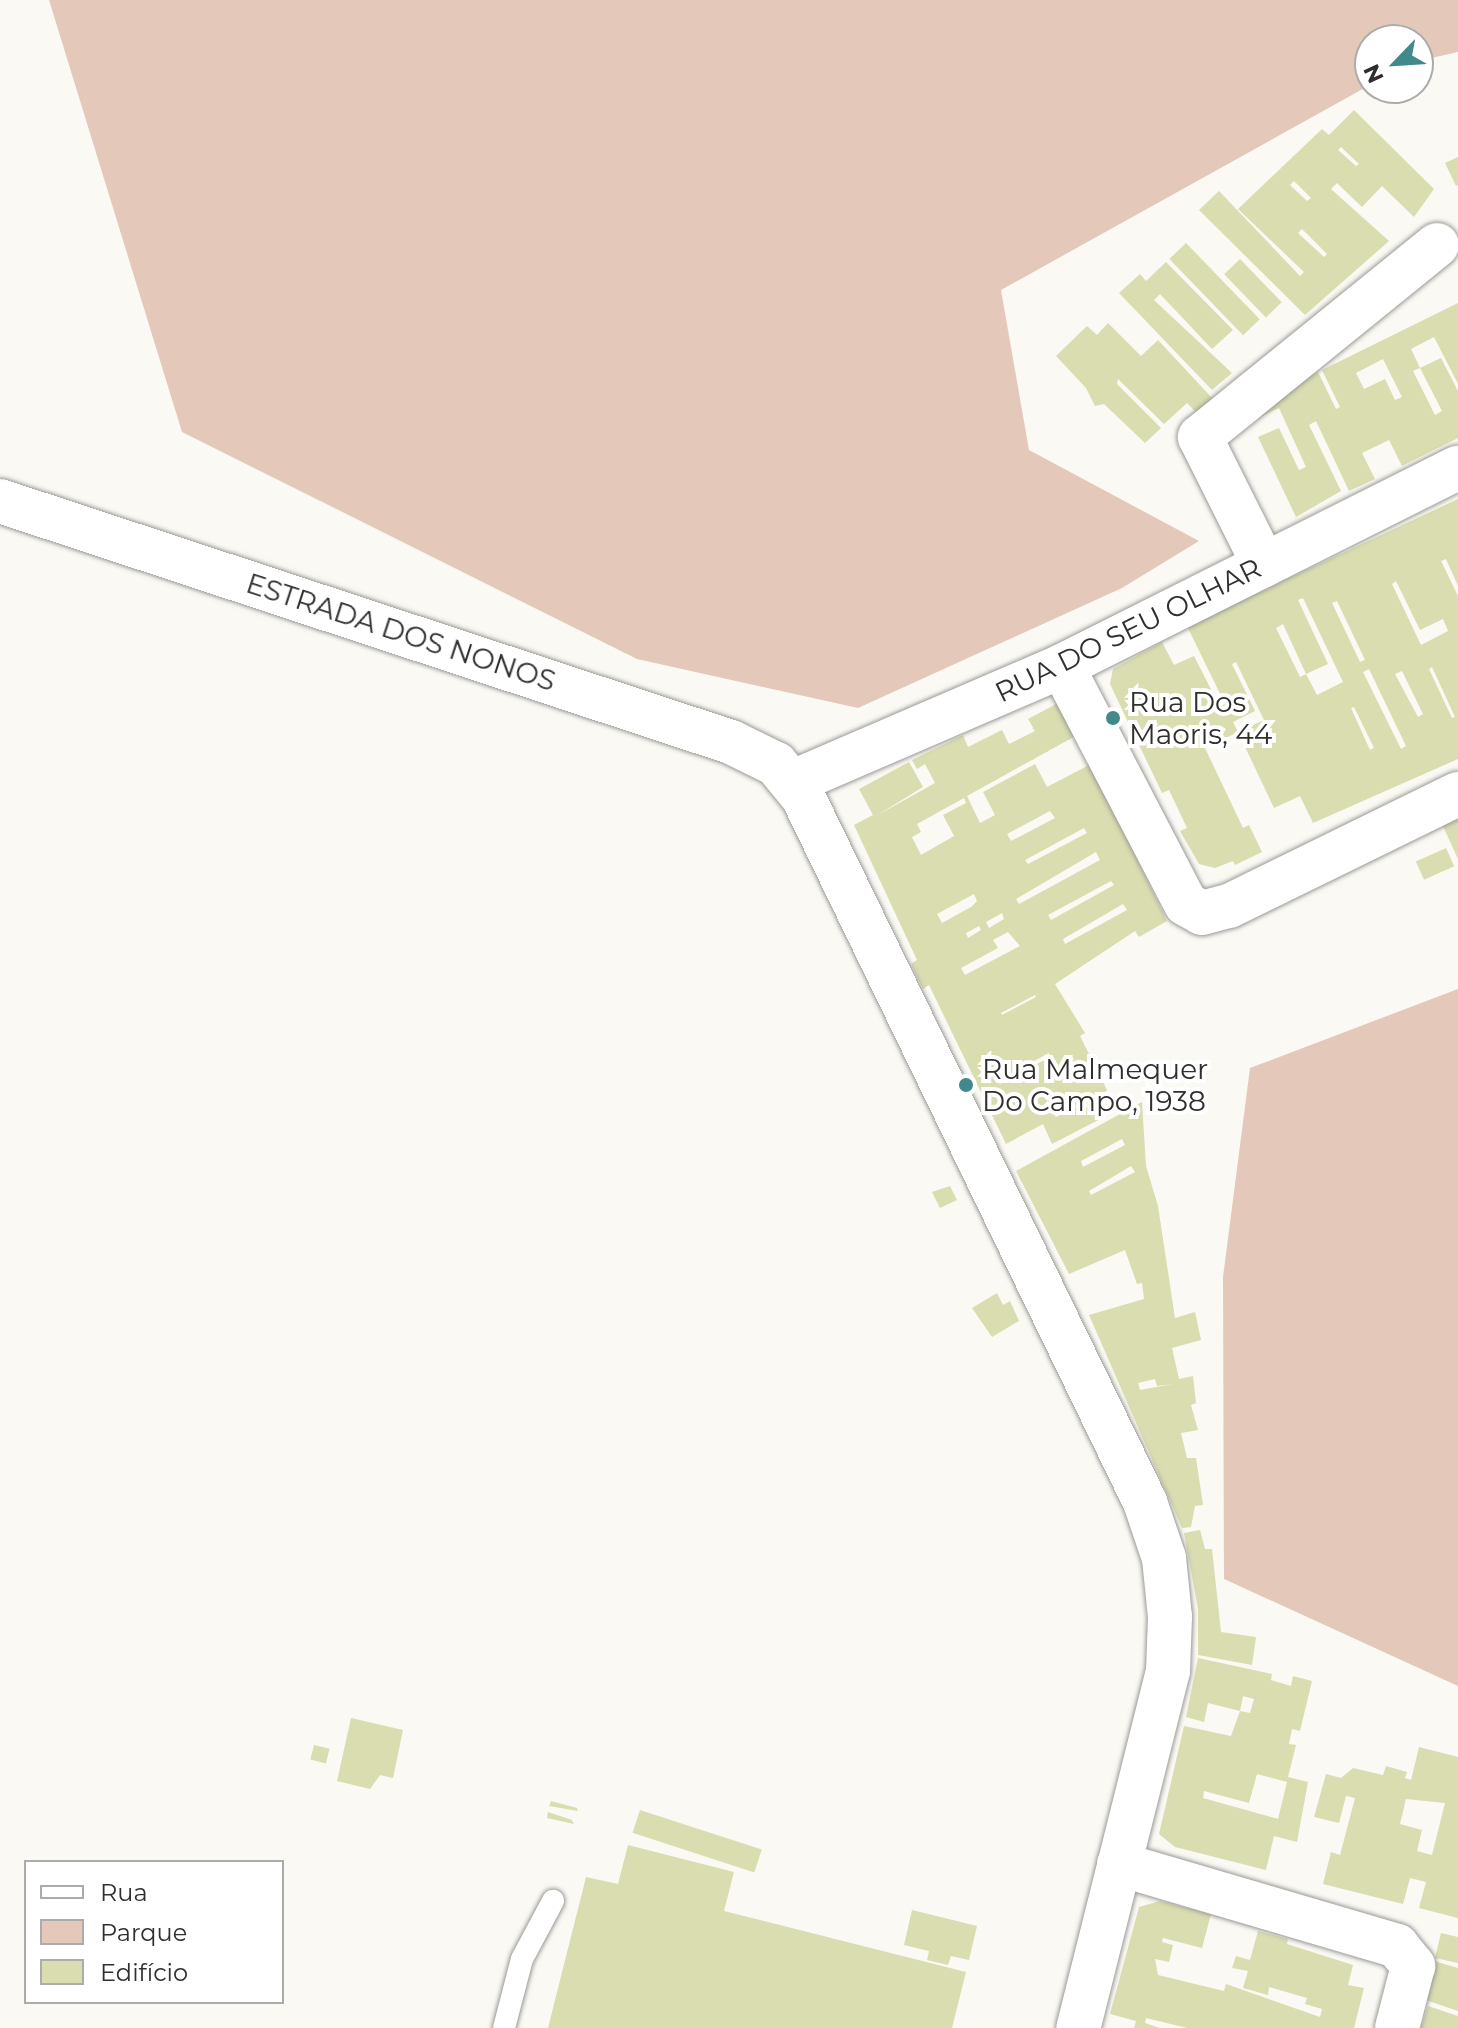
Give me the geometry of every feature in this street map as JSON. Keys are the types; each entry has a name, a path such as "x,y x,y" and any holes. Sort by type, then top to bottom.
{"street":[{"path":"1264,565 1200,437 1437,245"},
{"name":"RUA DO SEU OLHAR","path":"793,782 1062,666 1458,468"},
{"name":"ESTRADA DOS NONOS","path":"0,501 704,732 776,764 793,782 816,818 1145,1502 1164,1558 1170,1617 1168,1671 1078,2028"},
{"path":"1062,666 1186,904 1202,913 1229,906 1458,794"},
{"path":"1119,1864 1397,1946 1413,1966 1397,2028"}],"lane":[{"path":"504,2028 522,1959 553,1901"}],"green space":[{"path":"49,0 1458,0 1458,52 1434,57 1434,24 1354,24 1354,94 1001,290 1029,450 1199,541 1122,588 858,708 637,659 182,432"},
{"path":"1458,989 1458,1686 1224,1579 1223,1277 1250,1068"}],"building":[{"path":"1354,110 1434,189 1414,217 1382,186 1362,207 1337,183 1331,189 1389,241 1305,315 1199,210 1219,191 1300,276 1304,272 1238,209 1322,129 1329,135","holes":["1341,147 1359,164 1356,166 1338,150","1294,181 1311,198 1307,201 1290,185","1302,229 1327,254 1324,257 1298,233"]},
{"path":"1458,157 1458,185 1456,186 1445,163"},
{"path":"1186,243 1260,319 1243,335 1169,259"},
{"path":"1240,259 1282,302 1266,317 1224,274"},
{"path":"1166,262 1233,330 1212,349 1160,294 1154,300 1232,373 1212,390 1119,293 1140,274 1146,281"},
{"path":"1458,303 1458,384 1434,337 1411,349 1420,368 1441,358 1458,391 1458,438 1402,466 1389,440 1362,453 1375,479 1349,491 1316,421 1309,425 1341,491 1296,517 1258,437 1279,428 1299,470 1306,467 1279,408 1250,422 1244,409 1318,372 1336,409 1340,407 1322,370","holes":["1383,359 1402,397 1395,400 1385,379 1364,389 1356,373","1420,368 1442,411 1435,415 1413,371"]},
{"path":"1108,323 1141,356 1158,340 1213,399 1198,414 1187,403 1164,424 1118,379 1117,384 1161,428 1145,443 1104,404 1095,406 1086,388 1056,356 1087,326 1097,335"},
{"path":"1458,499 1458,586 1446,559 1441,561 1458,596 1458,759 1313,823 1300,796 1274,808 1238,732 1205,748 1243,828 1249,825 1262,852 1235,865 1233,861 1215,868 1199,864 1180,831 1187,828 1169,790 1162,793 1110,684 1113,669 1162,642 1174,665 1194,656 1220,707 1225,704 1187,626","holes":["1396,581 1420,630 1443,619 1448,631 1421,645 1392,584","1303,598 1343,682 1317,695 1306,674 1328,664 1298,600","1337,601 1365,660 1360,662 1332,603","1283,624 1306,674 1300,677 1276,628","1236,662 1264,720 1238,732 1233,722 1255,711 1232,664","1432,667 1455,717 1452,718 1429,669","1369,669 1406,746 1401,749 1363,672","1402,671 1423,714 1418,717 1395,674","1354,707 1374,748 1370,750 1351,708"]},
{"path":"1058,703 1077,735 967,796 980,823 995,815 983,792 1035,764 1047,787 1091,764 1167,921 1139,937 1135,931 1055,984 1085,1033 1080,1036 1107,1090 1097,1100 1104,1117 1052,1144 1043,1124 1006,1144 929,985 923,989 911,964 917,960 854,825 873,815 859,789 909,762 923,787 876,816 935,783 925,764 917,769 912,760 963,735 968,747 1002,730 1009,744 1035,731 1028,719","holes":["964,798 966,803 943,815 954,836 921,855 912,837 921,832 917,824","1050,811 1055,818 1011,841 1007,834","1084,828 1087,833 1028,864 1025,860","1096,852 1100,860 1019,904 1016,899","1111,881 1114,885 1051,920 1048,915","974,894 977,901 942,923 937,914","1123,904 1127,910 1065,944 1063,939","1002,913 1004,919 989,928 986,922","979,926 981,930 968,938 966,933","1008,932 1020,946 965,975 961,968 998,948 993,940","1035,995 1002,1015 1001,1013","1049,1053 1050,1057 1000,1084 998,1080","1074,1102 1076,1107 1056,1117 1053,1113"]},
{"path":"1458,816 1458,859 1442,824"},
{"path":"1446,848 1454,866 1424,880 1416,861"},
{"path":"1142,1102 1146,1166 1158,1206 1175,1318 1195,1312 1201,1340 1172,1348 1179,1379 1193,1376 1196,1403 1191,1405 1198,1430 1181,1433 1187,1458 1196,1458 1203,1505 1195,1506 1191,1527 1182,1528 1089,1315 1144,1299 1142,1283 1137,1284 1125,1250 1069,1274 1016,1171","holes":["1122,1139 1125,1145 1083,1167 1081,1161","1131,1166 1135,1172 1091,1195 1089,1191","1155,1379 1157,1386 1173,1384 1140,1390 1138,1383"]},
{"path":"950,1186 957,1200 940,1208 932,1192"},
{"path":"997,1293 1003,1305 1010,1301 1019,1321 992,1337 972,1308"},
{"path":"1200,1530 1205,1549 1212,1549 1221,1632 1256,1637 1252,1665 1198,1655 1198,1609 1184,1533"},
{"path":"1198,1658 1272,1674 1271,1680 1291,1686 1293,1676 1312,1681 1300,1731 1292,1729 1289,1744 1296,1745 1288,1777 1308,1782 1297,1842 1274,1836 1266,1870 1175,1847 1159,1834 1184,1726 1231,1736 1240,1711 1208,1703 1204,1722 1186,1717","holes":["1243,1696 1254,1699 1250,1713 1240,1711","1257,1774 1287,1782 1278,1819 1203,1798 1204,1791 1249,1803"]},
{"path":"351,1718 403,1730 393,1778 380,1775 370,1789 337,1781"},
{"path":"314,1745 330,1749 326,1763 310,1760"},
{"path":"1419,1747 1458,1757 1458,1918 1419,1908 1426,1882 1410,1878 1403,1904 1323,1884 1331,1852 1340,1855 1355,1798 1346,1796 1339,1823 1314,1817 1326,1774 1341,1778 1353,1768 1383,1775 1386,1766 1407,1772 1405,1778 1411,1780","holes":["1406,1799 1445,1803 1432,1855 1417,1851 1422,1830 1400,1824"]},
{"path":"551,1801 577,1808 578,1811 549,1806"},
{"path":"640,1810 762,1850 754,1872 633,1833"},
{"path":"548,1812 572,1820 574,1824 547,1818"},
{"path":"628,1845 734,1872 724,1911 966,1972 952,2028 548,2028 586,1877 618,1884"},
{"path":"1160,1901 1211,1914 1202,1948 1163,1938 1162,1942 1173,1945 1169,1962 1155,1959 1158,1975 1224,1991 1226,1984 1320,2017 1322,2009 1305,2004 1307,1998 1269,1987 1268,1995 1243,1988 1248,1971 1232,1968 1236,1956 1250,1960 1258,1931 1288,1939 1287,1944 1353,1965 1348,1985 1364,1988 1354,2028 1187,2028 1146,2018 1145,2023 1160,2028 1134,2028 1136,2021 1110,2014 1139,1907"},
{"path":"912,1910 977,1926 969,1960 951,1956 948,1965 927,1960 929,1951 904,1945"},
{"path":"1441,1933 1458,1937 1458,1963 1435,1958"},
{"path":"1427,1959 1458,1968 1458,2011 1417,1997"},
{"path":"1428,2006 1458,2016 1458,2028 1421,2028"}],"place":[{"name":"Rua Dos Maoris, 44","path":"1113,718"},
{"name":"Rua Malmequer Do Campo, 1938","path":"966,1085"}]}
